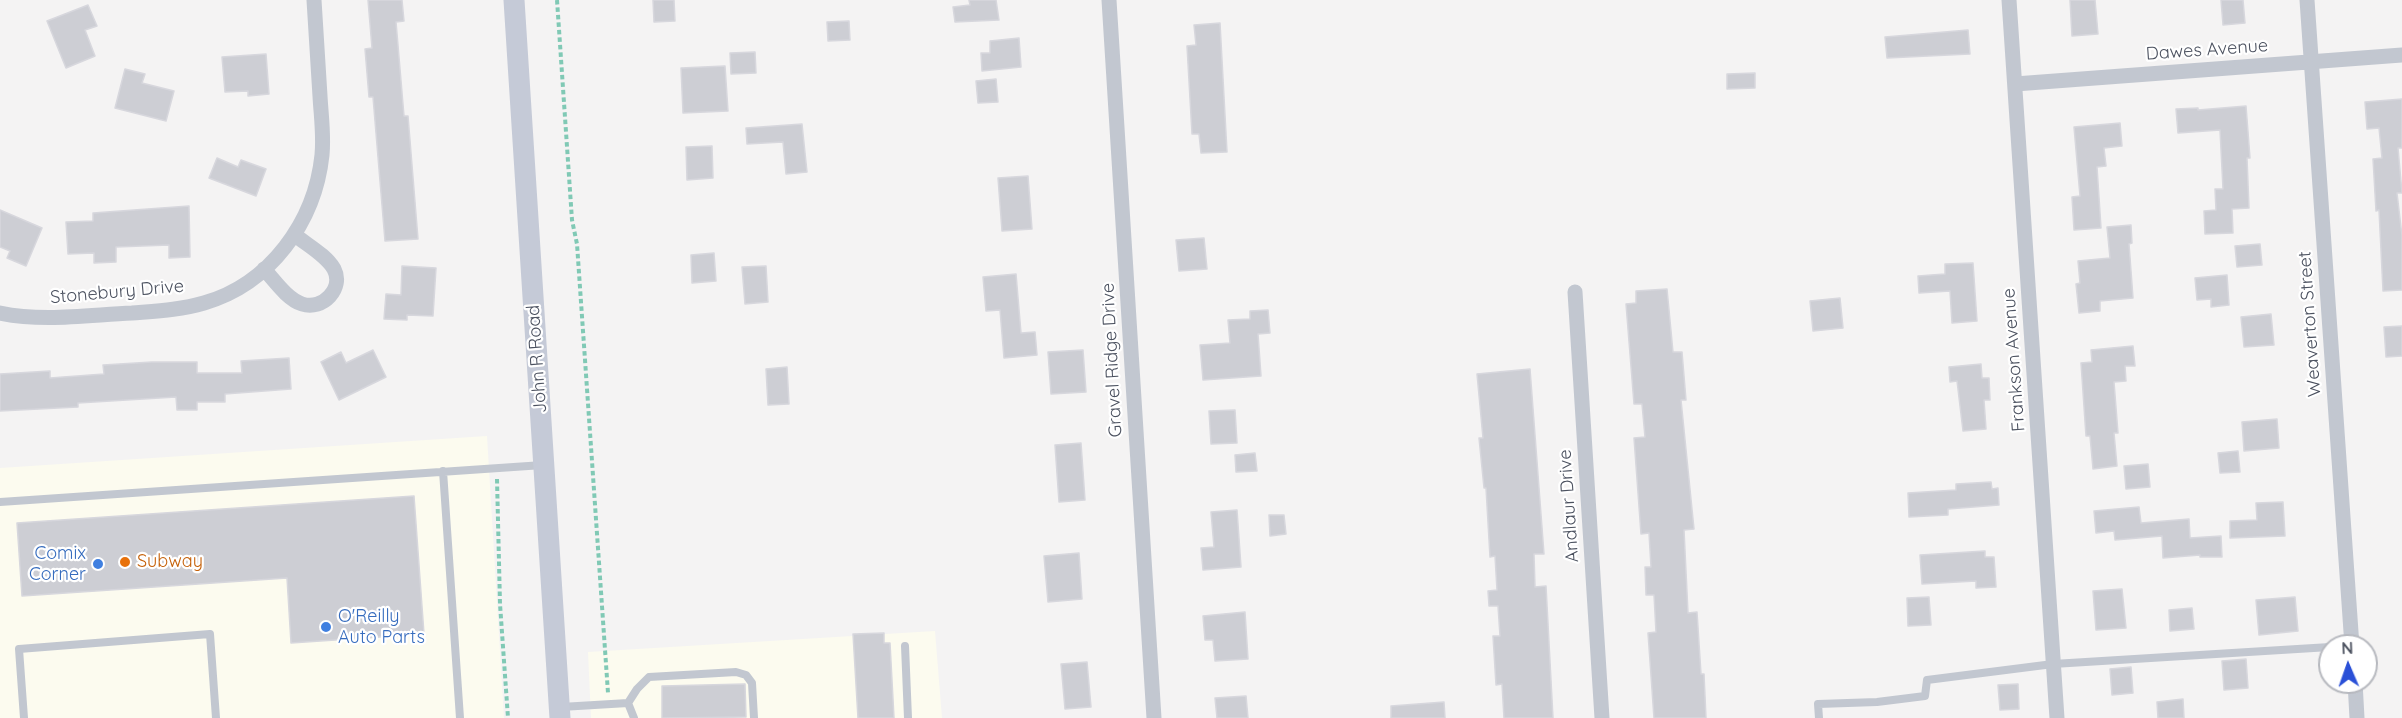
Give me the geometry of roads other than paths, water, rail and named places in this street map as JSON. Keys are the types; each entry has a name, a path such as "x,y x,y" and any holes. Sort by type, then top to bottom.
{"main road":[{"name":"John R Road","path":"514,0 559,713"}],"street":[{"name":"Stonebury Drive","path":"0,313 40,318 175,309 206,302 229,293 264,269 295,235 308,213 322,153 314,0"},
{"name":"Gravel Ridge Drive","path":"1109,0 1154,718"},
{"name":"Frankson Avenue","path":"2009,0 2057,718"},
{"name":"Weaverton Street","path":"2307,0 2351,634"},
{"name":"Dawes Avenue","path":"2015,84 2402,55"},
{"path":"264,269 282,289 302,304 320,304 327,300 334,291 337,281 335,271 330,262 295,235"},
{"name":"Andlaur Drive","path":"1575,292 1602,718"},
{"path":"2356,694 2357,718"}],"lane":[{"path":"0,502 543,465"},
{"path":"443,471 460,718"},
{"path":"24,718 19,649 210,634 216,718"},
{"path":"905,646 908,718"},
{"path":"1819,718 1818,704 1876,702 1925,696 1926,680 2053,664 2318,648"},
{"path":"628,703 649,677 736,672 746,675 752,683 754,718"},
{"path":"559,713 628,703"},
{"path":"628,703 634,718"}],"place":[{"name":"Subway","path":"125,562"},
{"name":"Comix Corner","path":"98,564"},
{"name":"O'Reilly Auto Parts","path":"326,627"}]}
